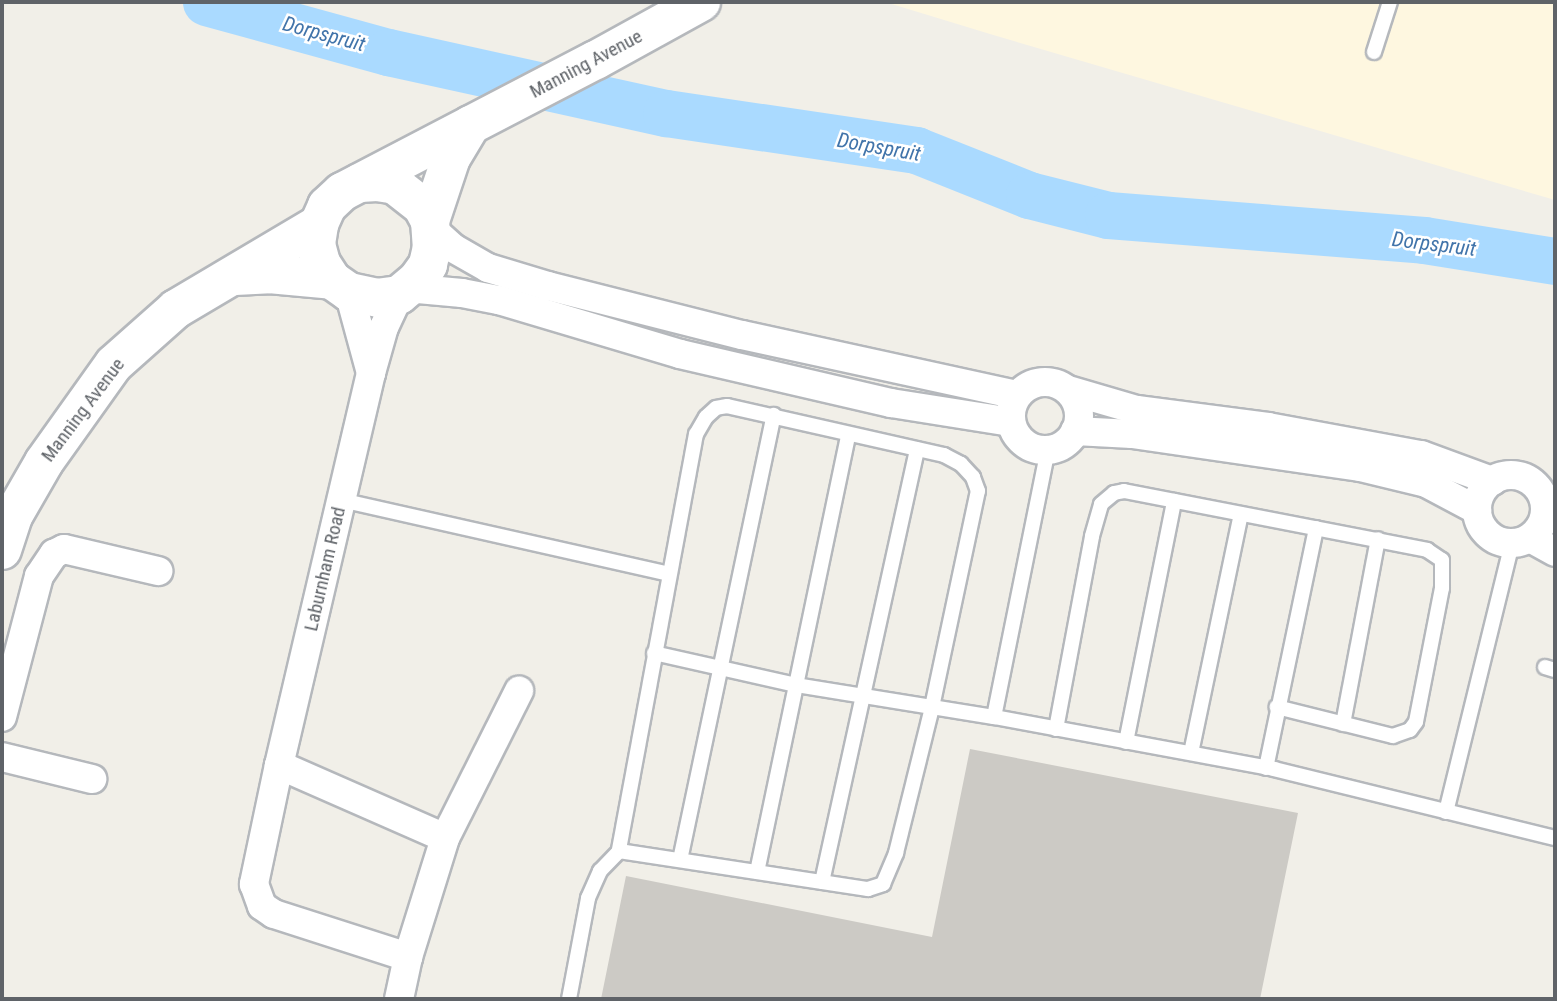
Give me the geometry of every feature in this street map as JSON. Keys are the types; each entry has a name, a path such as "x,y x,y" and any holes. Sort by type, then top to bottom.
{"street":[{"name":"Manning Avenue","path":"360,183 701,2"},
{"path":"403,291 428,265 432,247 431,225 451,158 479,120"},
{"path":"377,181 395,185 422,206 431,225 453,248 488,268 1015,408 891,403 680,354 499,300 462,293 403,291 378,298 341,286 321,263 316,244 319,224 327,206 342,192 360,183 377,181"},
{"name":"Manning Avenue","path":"2,550 13,516 44,461 114,364 157,323 264,255 319,224"},
{"name":"Manning Avenue","path":"234,276 269,274 341,286"},
{"name":"Laburnham Road","path":"341,286 371,373"},
{"name":"Laburnham Road","path":"403,291 384,327 371,373 279,765 254,884 262,906 274,914 408,957"},
{"path":"1068,390 1079,409 1075,431 1059,447 1048,449 1029,446 1021,440 1015,408 1026,387 1047,381 1137,411 1268,427 1421,455 1492,481"},
{"path":"1075,431 1132,434 1360,467 1426,484 1477,510"},
{"path":"1521,541 1543,523 1550,506 1534,484 1525,478 1503,476 1492,481 1479,499 1477,510 1488,534 1555,552"},
{"path":"2,717 38,576 54,554 64,548 158,571"},
{"path":"399,999 408,957 445,838 519,691"},
{"path":"2,757 92,779"},
{"path":"279,765 445,838"}],"lane":[{"path":"1374,52 1390,2"},
{"path":"569,999 588,898 600,871 619,851 696,434 706,417 716,408 727,406 944,455 961,464 973,477 978,491 932,707 896,853 883,884 868,890 619,851"},
{"path":"680,860 774,415"},
{"path":"757,872 848,435"},
{"path":"822,883 917,449"},
{"path":"994,717 1048,449"},
{"path":"1056,729 1092,536 1101,504 1114,493 1124,491 1434,552 1445,568 1443,588 1416,722 1403,734 1393,736 1276,707"},
{"path":"341,500 669,573"},
{"path":"1126,741 1174,501"},
{"path":"1191,754 1241,514"},
{"path":"1266,768 1276,707 1316,528"},
{"path":"1343,724 1378,540"},
{"path":"1446,812 1521,541"},
{"path":"654,653 796,685 994,717 1266,768 1555,838"}],"shaded area":[{"path":"885,2 1555,2 1555,200 990,34"}],"building":[{"path":"970,749 1298,813 1260,999 601,999 626,876 932,937"}],"waterway":[{"name":"Dorpspruit","path":"206,2 388,52 666,113 916,150 1029,195 1108,215 1424,240 1555,261"}]}
